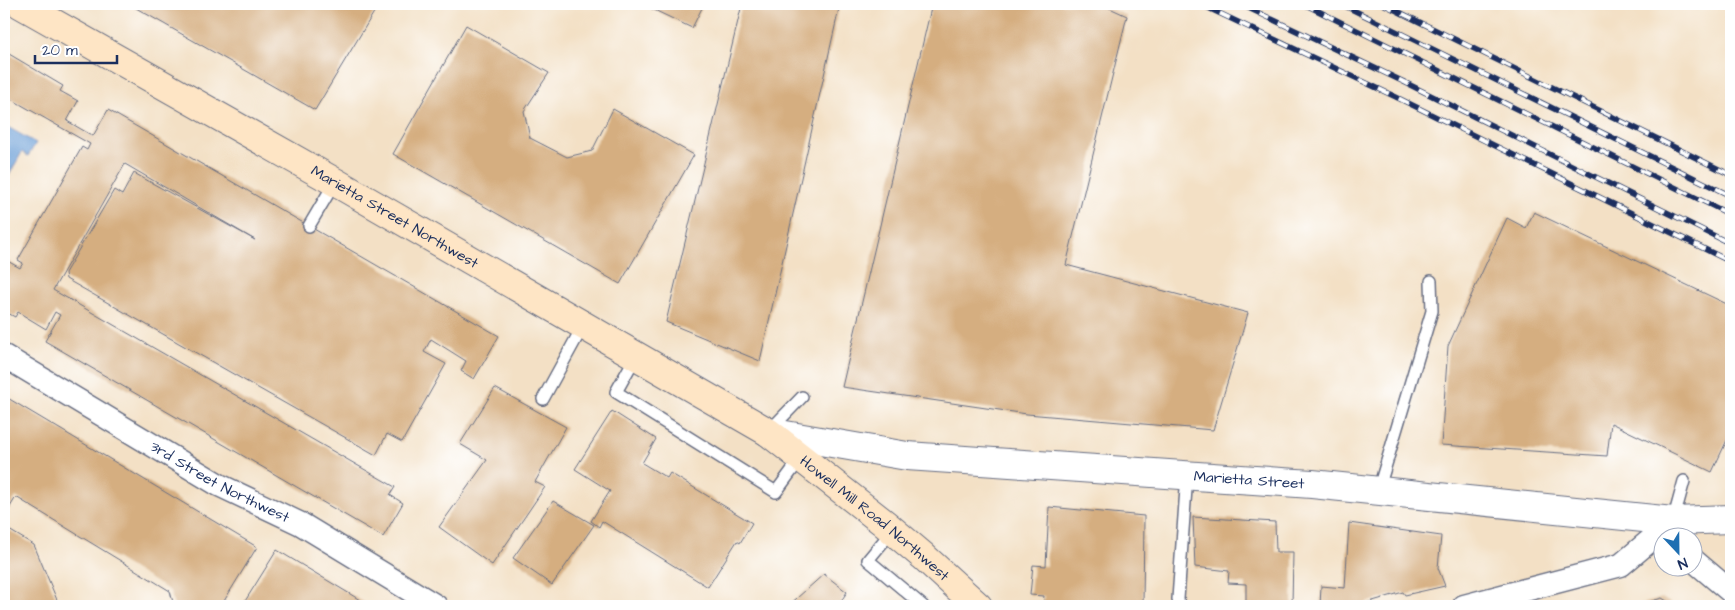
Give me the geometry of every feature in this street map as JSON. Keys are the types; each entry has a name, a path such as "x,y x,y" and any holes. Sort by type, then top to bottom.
{"main road":[{"name":"Marietta Street Northwest","path":"20,4 768,432"},
{"name":"Howell Mill Road Northwest","path":"768,432 892,531 978,606"}],"street":[{"name":"3rd Street Northwest","path":"4,356 219,485 301,524 436,606"},
{"name":"Marietta Street","path":"768,432 907,456 1312,484 1662,528"},
{"name":"Marietta Street","path":"1687,528 1731,519"},
{"path":"1464,606 1621,564 1652,545"},
{"path":"1702,567 1731,592"}],"lane":[{"path":"309,226 334,182"},
{"path":"1378,491 1432,311 1431,282"},
{"path":"543,399 583,326"},
{"path":"636,356 616,392 776,492 802,458"},
{"path":"768,432 802,397"},
{"path":"1179,606 1187,475"},
{"path":"1677,528 1684,481"},
{"path":"892,531 868,560 923,606"}],"water":[{"path":"4,125 36,143 28,156 22,152 4,184"}],"building":[{"path":"129,4 379,4 315,110"},
{"path":"647,4 704,4 692,28 646,6"},
{"path":"742,4 840,4 760,361 666,322"},
{"path":"932,4 1101,4 1127,16 1066,265 1248,313 1213,430 1027,414 842,387"},
{"path":"466,25 549,73 524,111 530,138 567,157 592,151 613,109 694,155 620,284 393,154"},
{"path":"4,51 63,86 60,91 78,101 67,121 93,136 108,110 499,336 474,379 461,371 466,361 431,339 424,352 446,364 402,442 387,434 376,455 66,279 65,273 114,190 122,195 134,173 255,240 125,164 53,290 395,487 390,495 403,503 383,537 45,341 60,315 55,312 46,329 18,312 15,317 4,311 4,259 20,268 23,263 18,260 82,147 87,150 90,144 4,95"},
{"path":"1534,212 1731,306 1731,442 1727,440 1712,472 1611,423 1607,456 1441,445 1448,346 1507,218 1526,228"},
{"path":"495,388 566,427 535,482 545,487 492,565 439,527 487,460 460,444"},
{"path":"6,397 257,547 221,606 174,606 170,591 16,497 4,517 4,400"},
{"path":"612,411 656,439 642,463 667,478 670,473 752,523 740,543 737,541 708,587 602,521 599,527 591,521 610,491 575,469"},
{"path":"553,501 594,525 552,585 513,558"},
{"path":"1049,507 1144,516 1143,606 1043,606 1044,596 1030,595 1033,565 1046,566"},
{"path":"1193,517 1275,522 1276,552 1293,552 1292,606 1246,606 1246,584 1228,583 1229,571 1195,567"},
{"path":"1349,523 1441,536 1438,568 1445,586 1405,595 1403,592 1356,606 1320,606 1321,586 1345,588"},
{"path":"4,527 34,545 57,600 66,606 4,606"},
{"path":"277,550 370,606 242,606"},
{"path":"824,574 847,592 841,601 848,606 788,606"},
{"path":"1662,598 1675,606 1635,606"}],"railway":[{"path":"1200,4 1396,97 1731,262"},
{"path":"1240,4 1404,82 1731,244"},
{"path":"1304,4 1731,215"},
{"path":"1341,4 1731,196"},
{"path":"1383,4 1731,175"}]}
